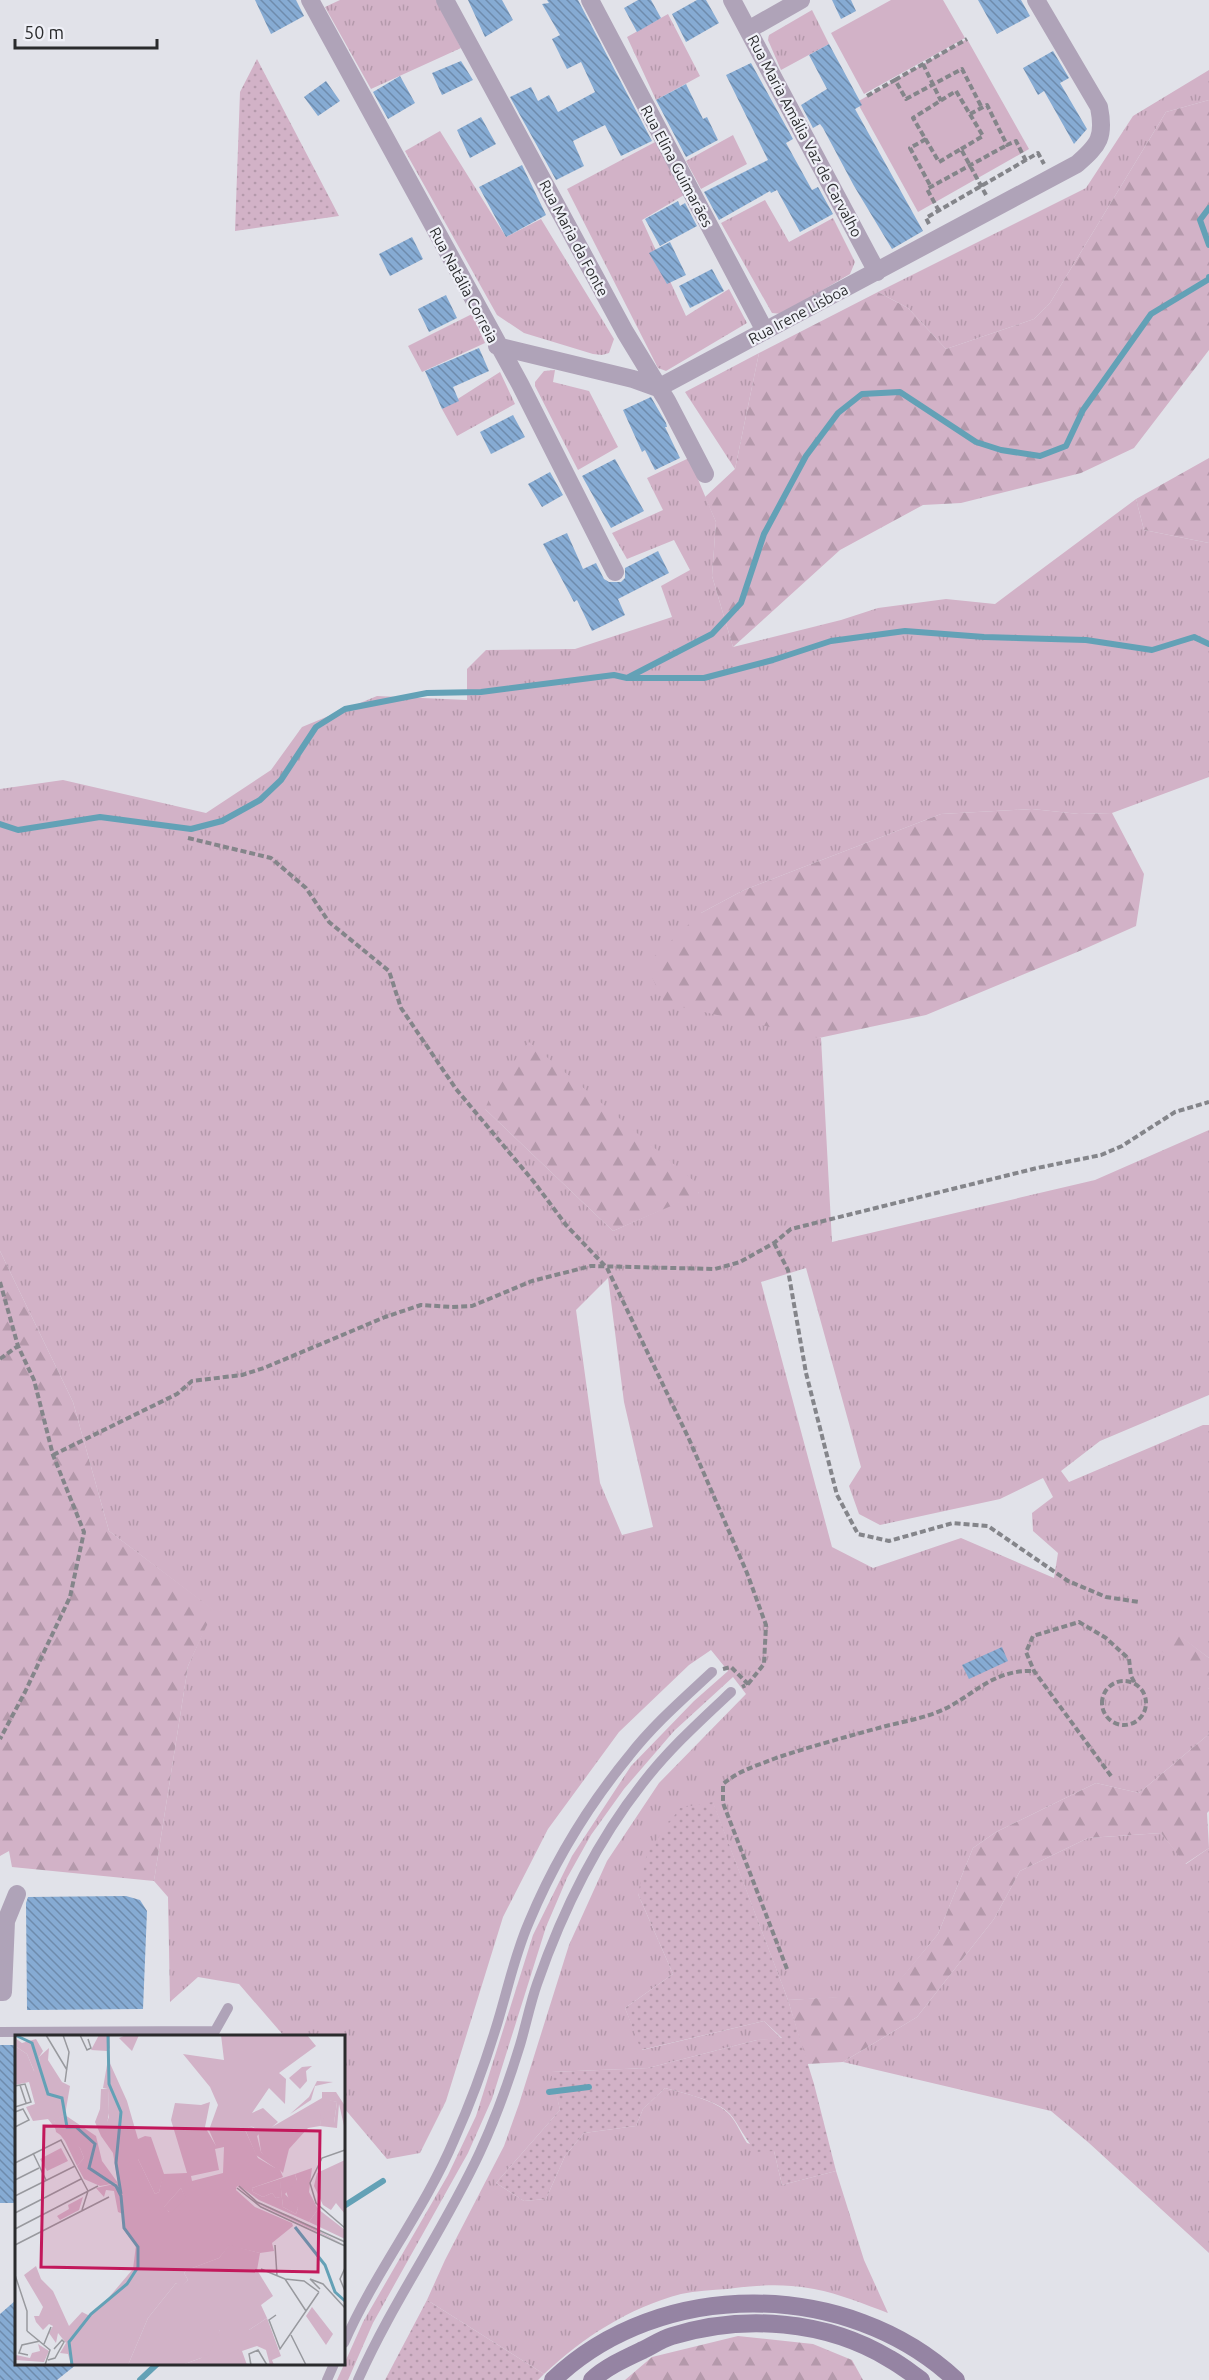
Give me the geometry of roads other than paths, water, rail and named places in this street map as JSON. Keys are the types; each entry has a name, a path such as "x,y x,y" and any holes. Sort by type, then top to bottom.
{"main road":[{"path":"553,2380 588,2351 627,2330 674,2314 717,2305 760,2303 815,2309 892,2334 942,2367 956,2380"},
{"path":"592,2380 628,2357 671,2336 722,2325 751,2323 819,2330 890,2358 921,2380"}],"street":[{"name":"Rua Natália Correia","path":"310,0 525,395 615,572"},
{"name":"Rua Maria da Fonte","path":"446,0 625,332 667,401 705,474"},
{"name":"Rua Elina Guimarães","path":"590,0 765,331"},
{"name":"Rua Maria Amália Vaz de Carvalho","path":"732,0 877,272"},
{"path":"748,30 801,0"},
{"name":"Rua Irene Lisboa","path":"658,388 1052,178 1083,159 1094,148 1103,127 1099,107 1036,0"},
{"path":"497,346 633,379 658,388"},
{"path":"0,1992 3,1992 6,1921 17,1894"}],"lane":[{"path":"345,2341 358,2309 420,2206 454,2140 492,2040 528,1923 547,1881 583,1816 630,1754 712,1672"},
{"path":"358,2380 405,2287 450,2211 480,2152 505,2092 536,1986 564,1914 596,1850 643,1783 683,1738 731,1692"},
{"path":"0,2032 215,2031 228,2008"},
{"path":"327,2380 334,2365"}],"waterway":[{"path":"1209,208 1200,220 1209,245"},
{"path":"0,824 18,830 100,817 191,829 222,821 260,800 281,780 316,727 345,709 427,693 481,692 614,675 627,678 712,634 741,603 764,534 806,456 838,413 862,394 900,392 976,442 1001,450 1040,456 1066,446 1083,410 1151,314 1209,277"},
{"path":"629,678 704,678 773,660 831,641 905,631 984,637 1086,640 1152,650 1194,637 1209,644"},
{"path":"549,2092 589,2087"},
{"path":"345,2205 383,2181"},
{"path":"140,2380 156,2365"}]}
